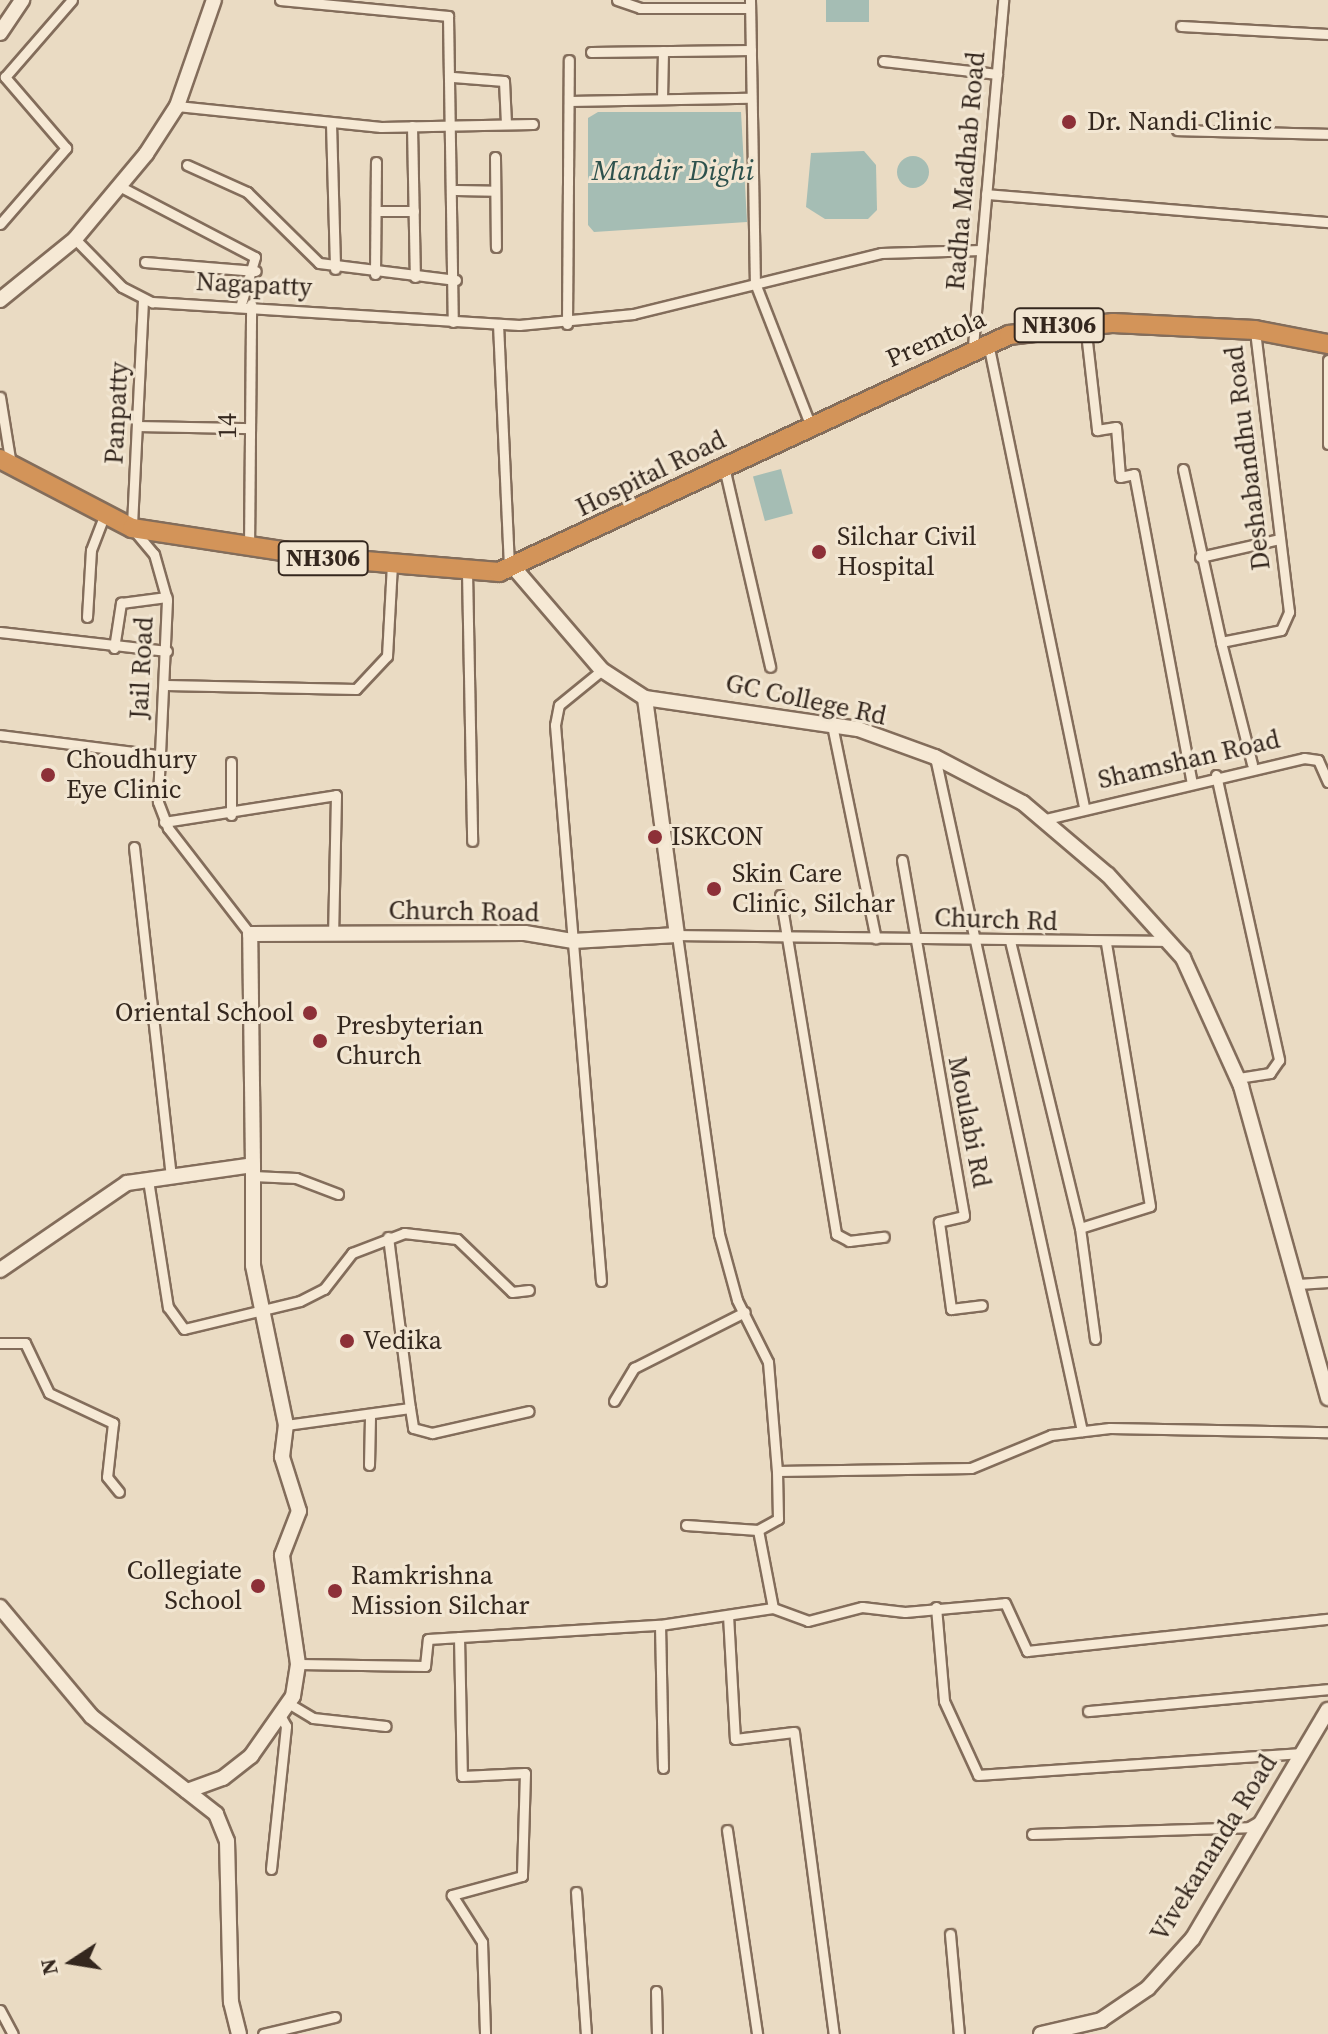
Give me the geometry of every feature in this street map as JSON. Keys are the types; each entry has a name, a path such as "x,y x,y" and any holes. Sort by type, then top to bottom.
{"highway":[{"name":"Premtola","path":"811,427 980,344 1085,323 1255,330 1328,344"},
{"name":"Hospital Road","path":"512,570 811,427"},
{"name":"NH306","path":"6,463 103,518 132,528 249,549 392,565 467,571 512,570"}],"main road":[{"path":"2,27 22,0"},
{"path":"0,300 75,239 121,187 177,106 214,0"},
{"name":"GC College Rd","path":"512,570 602,670 645,698 832,725 935,757 1046,819 1170,941 1237,1078 1299,1284 1328,1398"},
{"path":"645,698 677,935"},
{"name":"Church Road","path":"250,934 525,933 573,941 677,935"},
{"path":"187,1791 223,1778 251,1756 284,1709 298,1664 282,1573 299,1511 282,1457 286,1425 261,1312 253,1171 250,934"},
{"path":"0,1270 127,1183 253,1171"},
{"path":"0,1607 91,1716 216,1814 227,1841 231,2002 239,2034"},
{"name":"Vivekananda Road","path":"1041,2034 1101,2020 1148,1988 1193,1938 1328,1710"}],"street":[{"path":"0,224 66,148 5,77 72,0"},
{"path":"280,0 446,13 453,77 456,190 453,322"},
{"path":"617,0 640,8 750,4 749,98 755,283 811,427"},
{"name":"Radha Madhab Road","path":"1003,0 981,250 980,344 1084,806"},
{"path":"1181,26 1328,34"},
{"path":"591,52 751,50"},
{"path":"662,99 663,51"},
{"path":"567,324 569,60"},
{"path":"883,61 997,74"},
{"path":"453,77 504,81 506,123"},
{"path":"569,101 749,98"},
{"path":"177,106 331,123 412,126 533,124"},
{"path":"331,123 335,269"},
{"path":"412,126 415,277"},
{"path":"1177,130 1328,134"},
{"path":"495,157 496,247"},
{"path":"375,274 376,162"},
{"path":"187,165 247,192 301,252 335,269 456,280"},
{"path":"121,187 251,254 256,271 246,304"},
{"path":"456,190 495,191"},
{"path":"986,194 1328,222"},
{"path":"376,211 414,211"},
{"path":"75,239 143,300"},
{"name":"Nagapatty","path":"143,300 246,304 453,322 567,324 881,253 981,250"},
{"path":"145,262 256,271"},
{"name":"Panpatty","path":"132,528 141,426 143,300"},
{"name":"14","path":"246,304 250,428 249,549"},
{"path":"1085,323 1097,430 1116,427 1120,477 1134,474 1192,783"},
{"path":"498,324 512,570"},
{"name":"Deshabandhu Road","path":"1221,642 1285,627 1280,539 1255,330"},
{"path":"1328,360 1328,444"},
{"path":"0,397 6,463"},
{"path":"141,426 250,428"},
{"path":"724,467 770,667"},
{"path":"1183,469 1200,557 1252,764"},
{"path":"87,617 91,550 103,518"},
{"name":"Jail Road","path":"132,528 154,554 167,597 166,685 159,755 164,822"},
{"path":"1200,557 1280,539"},
{"path":"166,685 356,689 387,656 392,565"},
{"path":"467,571 472,841"},
{"path":"114,648 121,603 167,597"},
{"path":"0,632 114,648 167,651"},
{"path":"601,1281 556,709 602,670"},
{"path":"832,725 876,939"},
{"path":"0,735 159,755"},
{"path":"935,757 1082,1431"},
{"name":"Shamshan Road","path":"1046,819 1084,806 1192,783 1252,764 1314,757 1328,782"},
{"path":"231,762 231,815"},
{"path":"1216,775 1279,1060 1270,1073 1237,1078"},
{"path":"164,822 231,815 282,799 339,797 333,934"},
{"path":"164,822 250,934"},
{"path":"134,847 171,1177"},
{"path":"902,860 914,940"},
{"path":"780,895 836,1234 849,1241 884,1237"},
{"path":"677,935 719,1234 745,1312 768,1362 778,1519 758,1530 686,1525"},
{"name":"Church Rd","path":"677,935 1106,944 1170,941"},
{"name":"Moulabi Rd","path":"914,940 964,1216 939,1222 951,1309 982,1305"},
{"path":"1010,941 1080,1228 1095,1339"},
{"path":"1080,1228 1150,1206 1106,944"},
{"path":"253,1171 296,1178 338,1194"},
{"path":"148,1180 177,1325 208,1328 324,1289 352,1253 388,1237 431,1230 457,1239 512,1292 529,1290"},
{"path":"388,1237 410,1408 421,1433 529,1411"},
{"path":"1299,1284 1328,1282"},
{"path":"614,1401 634,1368 745,1312"},
{"path":"0,1343 25,1343 49,1393 113,1423 107,1477 119,1492"},
{"path":"286,1425 370,1416 410,1408"},
{"path":"369,1465 370,1416"},
{"path":"777,1471 971,1468 1029,1441 1082,1431 1328,1432"},
{"path":"758,1530 773,1608"},
{"path":"298,1664 425,1666 428,1639 660,1625 773,1608 808,1621 862,1607 1005,1603 1027,1651 1328,1619"},
{"path":"936,1607 944,1701 978,1775 1301,1753"},
{"path":"728,1615 735,1739 794,1732 834,2034"},
{"path":"660,1625 663,1768"},
{"path":"459,1637 462,1776 525,1773 522,1876 452,1895 482,1942 485,2034"},
{"path":"1088,1711 1328,1689"},
{"path":"271,1869 286,1726 284,1709 313,1718 386,1726"},
{"path":"1032,1834 1249,1827 1264,1819"},
{"path":"727,1830 757,2034"},
{"path":"576,1892 586,2034"},
{"path":"950,1934 959,2034"},
{"path":"656,1991 657,2034"},
{"path":"0,2010 13,2034"},
{"path":"263,2034 335,2017"}],"water":[{"path":"826,0 869,0 869,22 826,22"},
{"name":"Mandir Dighi","path":"598,112 741,112 747,222 594,232 588,225 588,118"},
{"path":"864,151 876,165 877,210 868,219 825,219 806,207 811,153"},
{"path":"913,156 925,160 929,172 925,184 913,188 901,184 897,172 901,160"},
{"path":"781,469 793,513 765,521 753,477"}],"place":[{"name":"Dr. Nandi Clinic","path":"1069,122"},
{"name":"Silchar Civil Hospital","path":"819,552"},
{"name":"Choudhury Eye Clinic","path":"48,775"},
{"name":"ISKCON","path":"655,837"},
{"name":"Skin Care Clinic, Silchar","path":"714,889"},
{"name":"Oriental School","path":"310,1013"},
{"name":"Presbyterian Church","path":"320,1041"},
{"name":"Vedika","path":"347,1341"},
{"name":"Collegiate School","path":"258,1586"},
{"name":"Ramkrishna Mission Silchar","path":"335,1591"}]}
